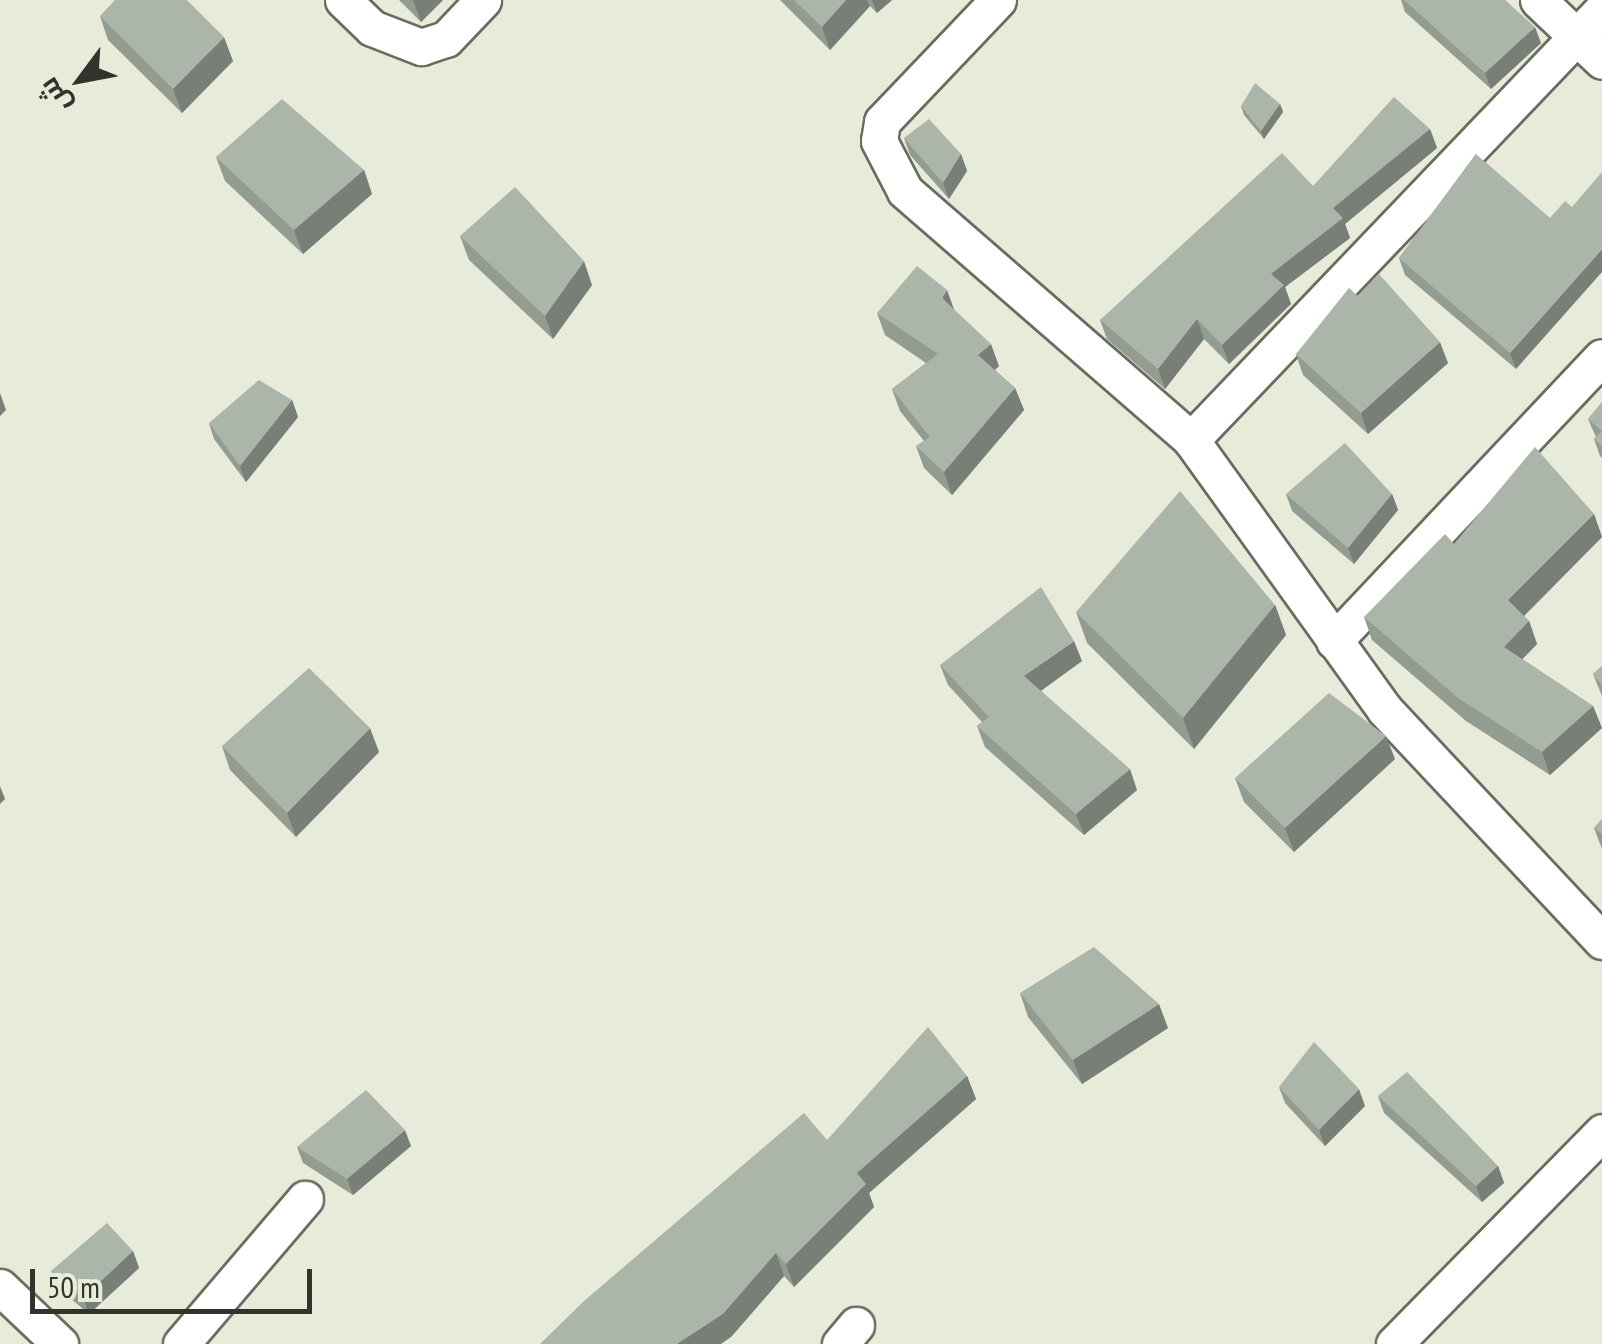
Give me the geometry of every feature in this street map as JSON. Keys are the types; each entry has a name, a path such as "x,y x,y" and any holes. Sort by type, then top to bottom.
{"street":[{"path":"343,0 372,28 421,47 446,40 483,0"},
{"path":"998,0 882,122 878,141 905,192 1192,440 1385,710 1602,940"},
{"path":"1538,0 1602,61"},
{"path":"1192,440 1602,10"},
{"path":"1334,641 1602,357"},
{"path":"1394,1344 1602,1132"},
{"path":"181,1344 305,1199"},
{"path":"0,1287 60,1344"}],"building":[{"path":"115,0 187,0 224,37 173,89 100,16"},
{"path":"794,0 846,0 822,27"},
{"path":"1404,0 1505,0 1535,27 1485,73"},
{"path":"1255,83 1280,104 1261,131 1241,106"},
{"path":"1394,97 1430,129 1333,208 1343,218 1271,274 1284,285 1222,345 1197,319 1158,369 1100,320 1282,153 1313,186"},
{"path":"282,99 364,170 294,230 216,157"},
{"path":"929,119 961,154 943,183 904,138"},
{"path":"1476,154 1550,218 1565,201 1572,207 1602,172 1602,249 1510,353 1399,258"},
{"path":"515,187 584,261 545,316 460,236"},
{"path":"917,266 947,290 942,298 991,344 978,355 1015,388 944,472 916,446 930,437 892,389 938,354 877,313"},
{"path":"1379,274 1440,342 1361,413 1296,354 1349,288 1358,296"},
{"path":"259,380 292,400 240,466 209,423"},
{"path":"1602,402 1602,431 1588,419"},
{"path":"1345,443 1392,494 1348,548 1286,494"},
{"path":"1535,447 1594,514 1508,600 1529,621 1504,647 1593,706 1542,752 1458,698 1364,617 1445,534 1454,544"},
{"path":"1180,491 1275,605 1183,718 1076,612"},
{"path":"1041,587 1074,641 1024,676 1130,769 1076,814 977,726 989,717 940,665"},
{"path":"1602,666 1602,686 1593,674"},
{"path":"309,668 370,728 287,813 222,746"},
{"path":"1329,693 1386,736 1285,828 1235,778"},
{"path":"1094,947 1159,1004 1073,1060 1020,993"},
{"path":"928,1027 967,1076 857,1173 866,1184 786,1264 776,1253 723,1314 677,1344 540,1344 584,1301 804,1113 827,1140"},
{"path":"1314,1042 1359,1089 1319,1130 1279,1087"},
{"path":"1407,1072 1498,1166 1476,1186 1378,1096"},
{"path":"366,1090 405,1130 347,1179 297,1147"},
{"path":"107,1223 133,1251 83,1298 51,1271"}]}
